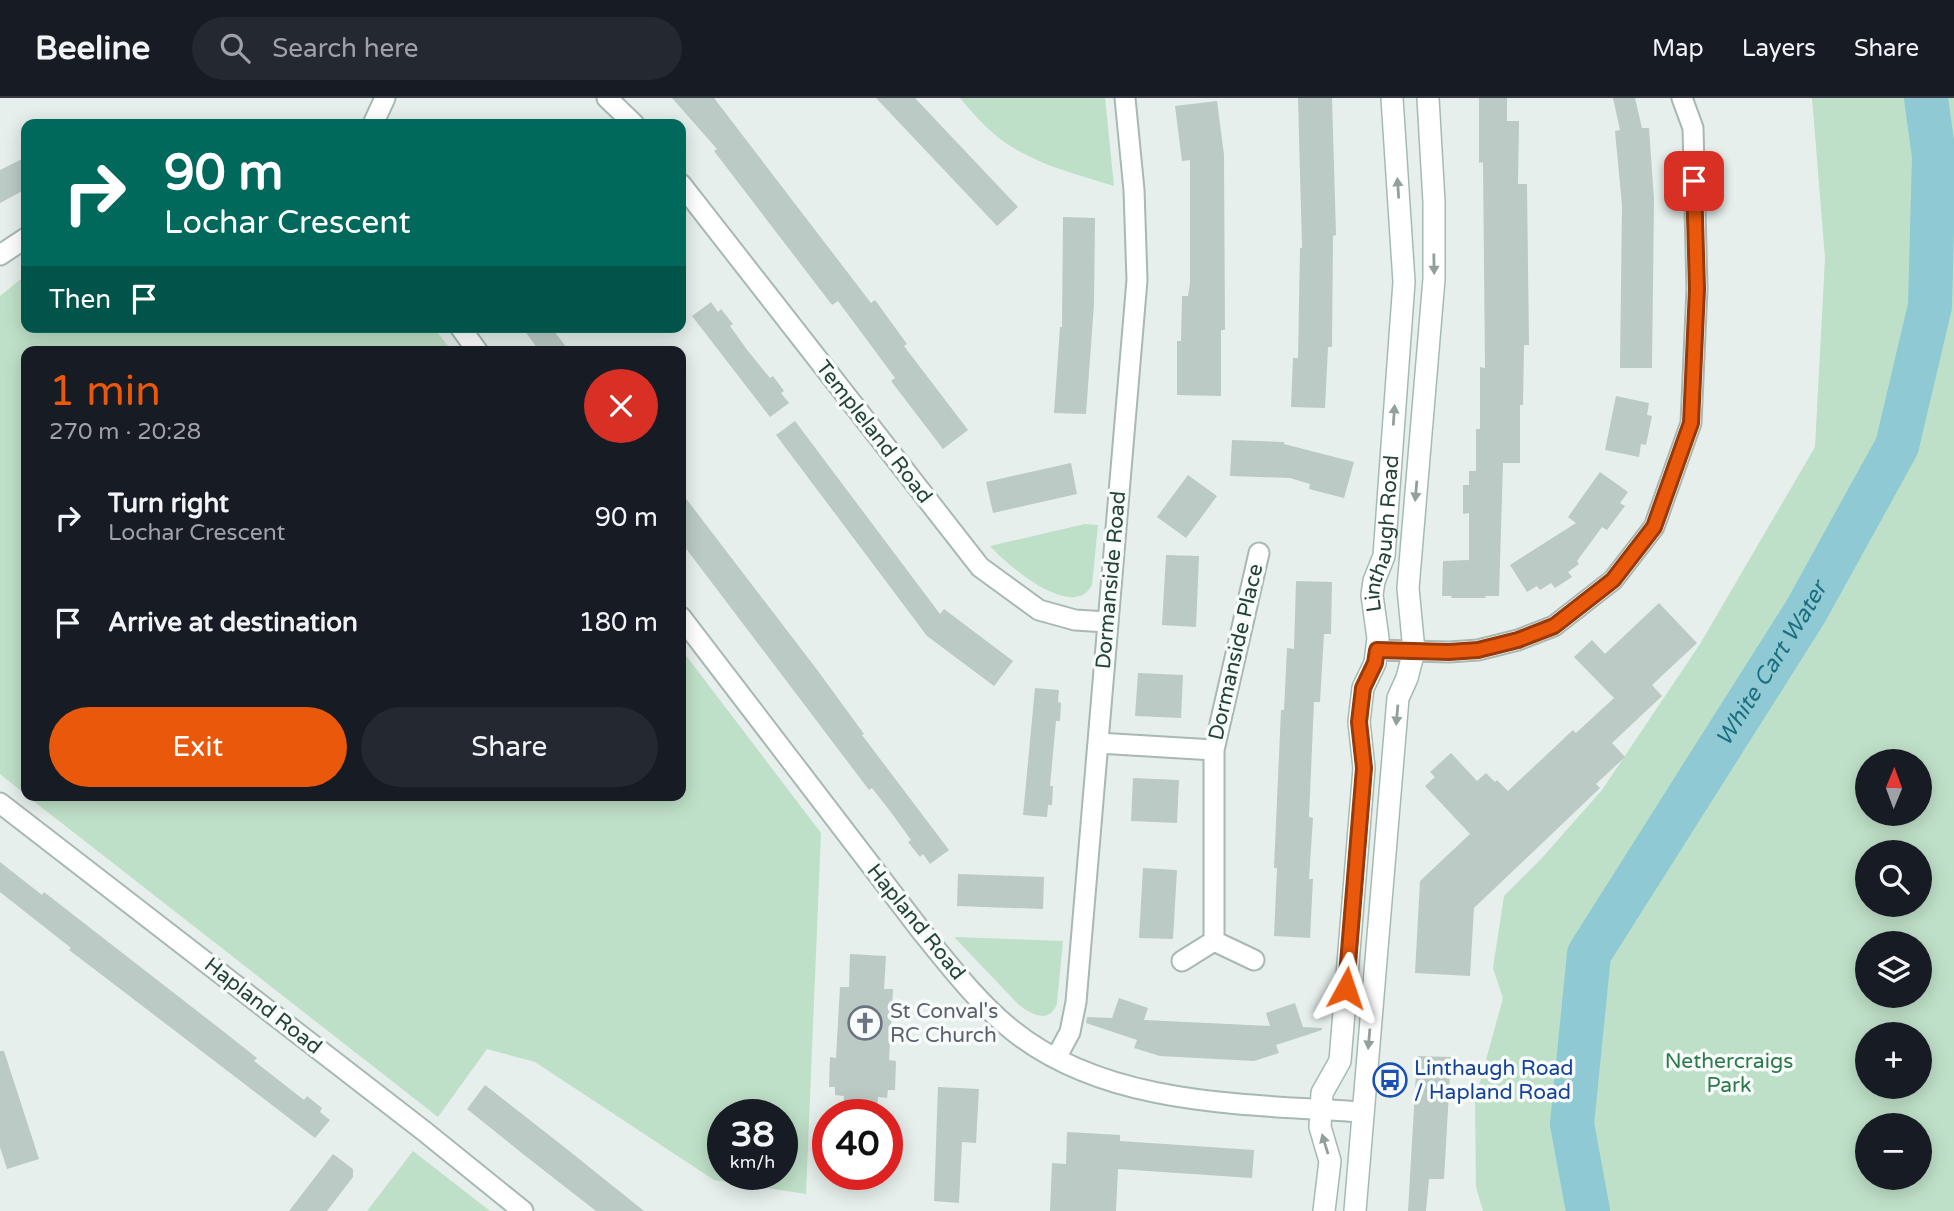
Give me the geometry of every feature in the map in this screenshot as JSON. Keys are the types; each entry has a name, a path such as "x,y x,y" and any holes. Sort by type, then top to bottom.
{"street":[{"path":"375,119 385,98"},
{"path":"607,98 629,119"},
{"name":"Dormanside Road","path":"1056,1058 1070,1032 1076,1002 1137,280 1134,190 1125,98"},
{"name":"Linthaugh Road","path":"1324,1211 1330,1161 1320,1127 1322,1093 1340,1061 1364,768 1359,722 1363,688 1375,663 1377,650 1372,596 1374,581 1384,556 1404,282 1392,98"},
{"name":"Linthaugh Road","path":"1355,1211 1398,698 1407,678 1413,651 1408,579 1434,279 1434,202 1428,98"},
{"path":"1377,650 1478,650 1518,640 1554,626 1613,580 1654,527 1691,423 1697,289 1693,128 1682,98"},
{"name":"Templeland Road","path":"686,190 980,567 1039,610 1076,620 1107,622"},
{"path":"0,255 21,241"},
{"name":"Dormanside Place","path":"1214,941 1214,750 1259,553"},
{"name":"Hapland Road","path":"686,624 958,976 1012,1030 1056,1058 1121,1085 1208,1101 1363,1112"},
{"name":"Dormanside Place","path":"1098,743 1214,750"},
{"name":"Hapland Road","path":"0,803 424,1130 523,1211"},
{"path":"1182,961 1214,941 1254,960"}],"green space":[{"path":"960,98 1105,98 1114,186 1061,170 1024,154 990,131"},
{"name":"Nethercraigs Park","path":"1812,98 1954,98 1954,1211 1483,1211 1476,1187 1475,1100 1503,998 1493,968 1504,896 1602,790 1700,644 1815,447 1825,258"},
{"path":"21,279 21,333 438,333 448,346 21,346 21,791 0,774 0,296"},
{"path":"1085,524 1098,525 1092,585 1083,595 1070,597 1040,586 1010,565 990,546"},
{"path":"686,656 821,833 806,1194 780,1190 798,1190 798,1099 707,1099 707,1175 535,1062 487,1049 438,1117 33,801 686,801"},
{"path":"954,937 1063,941 1057,1004 1054,1010 1045,1016 1039,1016 1023,1008"},
{"path":"413,1151 490,1211 367,1211"}],"building":[{"path":"672,98 714,98 871,303 875,300 907,344 904,346 968,430 943,449 891,381 895,378 838,301 832,305 714,151 717,149"},
{"path":"876,98 915,98 1018,207 997,226"},
{"path":"1298,98 1332,98 1336,235 1333,236 1332,347 1328,347 1325,408 1291,407 1293,358 1298,358 1302,248"},
{"path":"1479,98 1507,98 1507,121 1519,121 1518,184 1527,184 1529,345 1524,345 1520,463 1503,463 1499,596 1451,598 1452,596 1442,596 1443,561 1469,560 1469,513 1463,514 1463,485 1469,485 1469,471 1476,471 1476,429 1480,429 1480,367 1485,368 1483,162 1479,163"},
{"path":"1613,98 1635,98 1642,128 1649,128 1654,199 1652,368 1620,368 1622,205 1615,131 1620,130"},
{"path":"1217,101 1224,155 1225,330 1221,330 1221,396 1177,395 1177,341 1181,341 1182,296 1188,296 1190,283 1190,160 1182,161 1175,106"},
{"path":"21,160 21,192 0,203 0,170"},
{"path":"1063,217 1095,218 1094,304 1086,414 1054,413 1062,327"},
{"path":"711,302 718,312 721,309 748,351 784,391 781,393 789,403 770,417 692,316"},
{"path":"526,333 556,333 565,346 536,346"},
{"path":"1616,396 1649,403 1647,415 1652,416 1646,445 1641,444 1639,457 1605,450"},
{"path":"795,421 940,614 944,609 1013,661 994,686 927,636 776,435"},
{"path":"1232,440 1284,442 1354,462 1344,498 1309,489 1310,484 1290,478 1230,476"},
{"path":"1071,463 1077,494 993,513 986,482"},
{"path":"1600,472 1628,492 1620,503 1625,506 1607,530 1602,527 1577,561 1579,564 1568,572 1572,577 1555,588 1551,583 1540,590 1537,586 1527,592 1510,565 1576,523 1568,517"},
{"path":"1188,475 1217,496 1186,538 1157,517"},
{"path":"686,499 818,671 864,734 862,735 949,850 930,864 923,854 920,857 893,815 872,788 869,790 686,549"},
{"path":"1166,555 1199,556 1196,627 1162,625"},
{"path":"1296,581 1332,582 1331,634 1324,634 1320,702 1314,702 1309,817 1313,818 1309,879 1313,879 1310,938 1274,936 1277,868 1274,868 1281,710 1284,710 1287,648 1294,649"},
{"path":"1659,603 1697,643 1652,685 1662,696 1612,743 1625,757 1596,784 1600,788 1474,908 1470,976 1415,973 1420,881 1470,834 1425,786 1435,777 1430,772 1451,753 1477,781 1486,773 1508,791 1573,730 1576,733 1614,698 1574,657 1592,640 1605,654"},
{"path":"1138,673 1183,675 1181,718 1135,716"},
{"path":"1035,688 1059,690 1058,702 1061,703 1060,721 1056,721 1050,786 1053,786 1052,805 1048,805 1047,817 1023,815"},
{"path":"1133,778 1179,780 1177,823 1131,821"},
{"path":"0,862 42,895 44,892 228,1035 257,1058 254,1061 304,1100 307,1096 322,1108 320,1112 330,1120 315,1138 69,950 71,948 0,892"},
{"path":"1143,868 1177,870 1173,939 1139,938"},
{"path":"958,874 1044,877 1043,909 957,906"},
{"name":"St Conval's RC Church","path":"850,954 886,956 884,989 893,989 889,1060 896,1061 895,1090 888,1090 887,1098 844,1099 844,1096 835,1095 835,1087 829,1087 830,1057 836,1058 840,987 849,987"},
{"path":"1119,998 1148,1008 1144,1020 1270,1026 1266,1013 1295,1003 1303,1027 1322,1030 1276,1045 1279,1053 1254,1061 1160,1056 1134,1048 1137,1040 1086,1023 1087,1017 1112,1018"},
{"path":"0,1051 4,1051 39,1159 7,1169 0,1147"},
{"path":"1417,1056 1451,1057 1444,1179 1429,1179 1426,1211 1408,1211"},
{"path":"485,1085 644,1211 596,1211 528,1158 467,1109"},
{"path":"938,1087 979,1089 976,1143 962,1142 959,1203 934,1201"},
{"path":"1067,1132 1120,1135 1120,1141 1254,1150 1252,1178 1118,1169 1116,1211 1050,1211 1052,1163 1066,1164"},
{"path":"333,1154 353,1169 353,1177 327,1211 289,1211"}],"waterway":[{"name":"White Cart Water","path":"1588,1211 1572,1124 1589,954 1806,611 1897,446 1930,306 1934,156 1926,98"}],"place":[{"name":"St Conval's RC Church","path":"865,1023"},
{"name":"Linthaugh Road / Hapland Road","path":"1390,1080"}],"route":[{"path":"1346,988 1364,768 1359,722 1363,688 1375,663 1377,650 1478,650 1518,640 1554,626 1613,580 1654,527 1691,423 1697,289 1694,181"}]}
